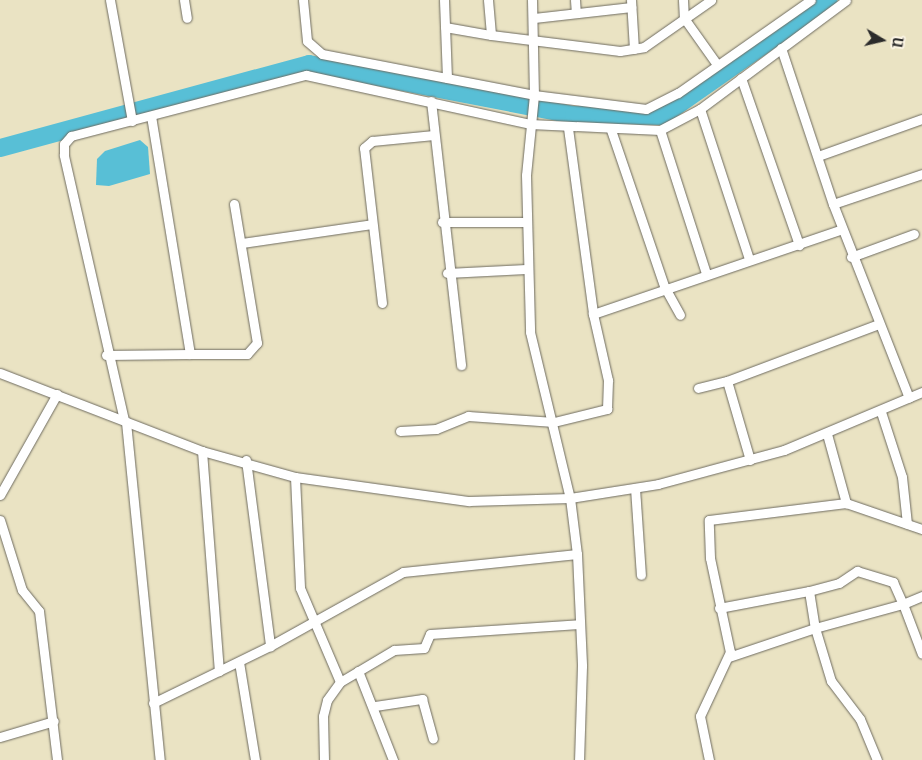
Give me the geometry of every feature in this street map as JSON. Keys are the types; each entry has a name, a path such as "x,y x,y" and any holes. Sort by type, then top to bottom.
{"street":[{"path":"110,0 132,118"},
{"path":"184,0 187,18"},
{"path":"303,0 307,41 316,51 534,98 651,108 811,0"},
{"path":"444,0 447,78"},
{"path":"488,0 491,35"},
{"path":"532,0 534,18 534,98 530,122 526,269 530,332 554,422 570,498 577,554 579,760"},
{"path":"575,0 576,13"},
{"path":"682,0 684,18 716,63"},
{"path":"445,27 534,41 634,49 711,0"},
{"path":"160,760 125,421 106,354 63,148 78,133 132,118 151,116 306,75 530,122 568,128 660,130 700,109 846,0"},
{"path":"534,18 631,4 634,49"},
{"path":"781,48 851,257 909,398"},
{"path":"741,78 799,245"},
{"path":"431,101 442,222 461,365"},
{"path":"700,109 749,259"},
{"path":"151,116 190,354"},
{"path":"818,156 922,119"},
{"path":"400,431 436,429 468,416 554,422 598,413 610,405 593,314 568,128"},
{"path":"611,130 664,286 680,315"},
{"path":"660,130 706,273"},
{"path":"382,303 363,152 366,143 434,135"},
{"path":"833,204 922,174"},
{"path":"106,354 247,354 255,348 257,336 234,204"},
{"path":"442,222 526,222"},
{"path":"242,243 372,224"},
{"path":"593,314 664,286 799,245 842,229"},
{"path":"851,257 914,234"},
{"path":"448,273 526,269"},
{"path":"698,388 727,381 880,324"},
{"path":"0,373 202,451 246,460 295,477 469,500 570,498 635,488 750,460 827,434 881,412 922,392"},
{"path":"727,381 750,460"},
{"path":"0,495 56,394"},
{"path":"881,412 902,477 907,524"},
{"path":"827,434 846,503"},
{"path":"202,451 219,672"},
{"path":"246,460 270,646"},
{"path":"295,477 298,576 311,622 340,682"},
{"path":"635,488 642,575"},
{"path":"708,760 700,716 729,657 710,558 709,520 846,503 922,529"},
{"path":"0,520 22,590 39,611 54,721 57,760"},
{"path":"153,703 270,646 402,572 577,554"},
{"path":"719,608 809,591 839,583 857,572 893,582 922,654"},
{"path":"809,591 815,628 831,681 860,719 877,760"},
{"path":"729,657 815,628 903,604 922,596"},
{"path":"324,760 323,716 327,700 340,682 394,650 424,648 430,634 579,624"},
{"path":"239,662 255,760"},
{"path":"358,672 375,706 393,760"},
{"path":"375,706 422,699 433,739"},
{"path":"0,737 54,721"}],"water":[{"path":"140,140 148,147 150,174 109,186 96,185 97,159 105,151"}],"waterway":[{"path":"0,148 309,64 574,115 662,116 828,0"}]}
